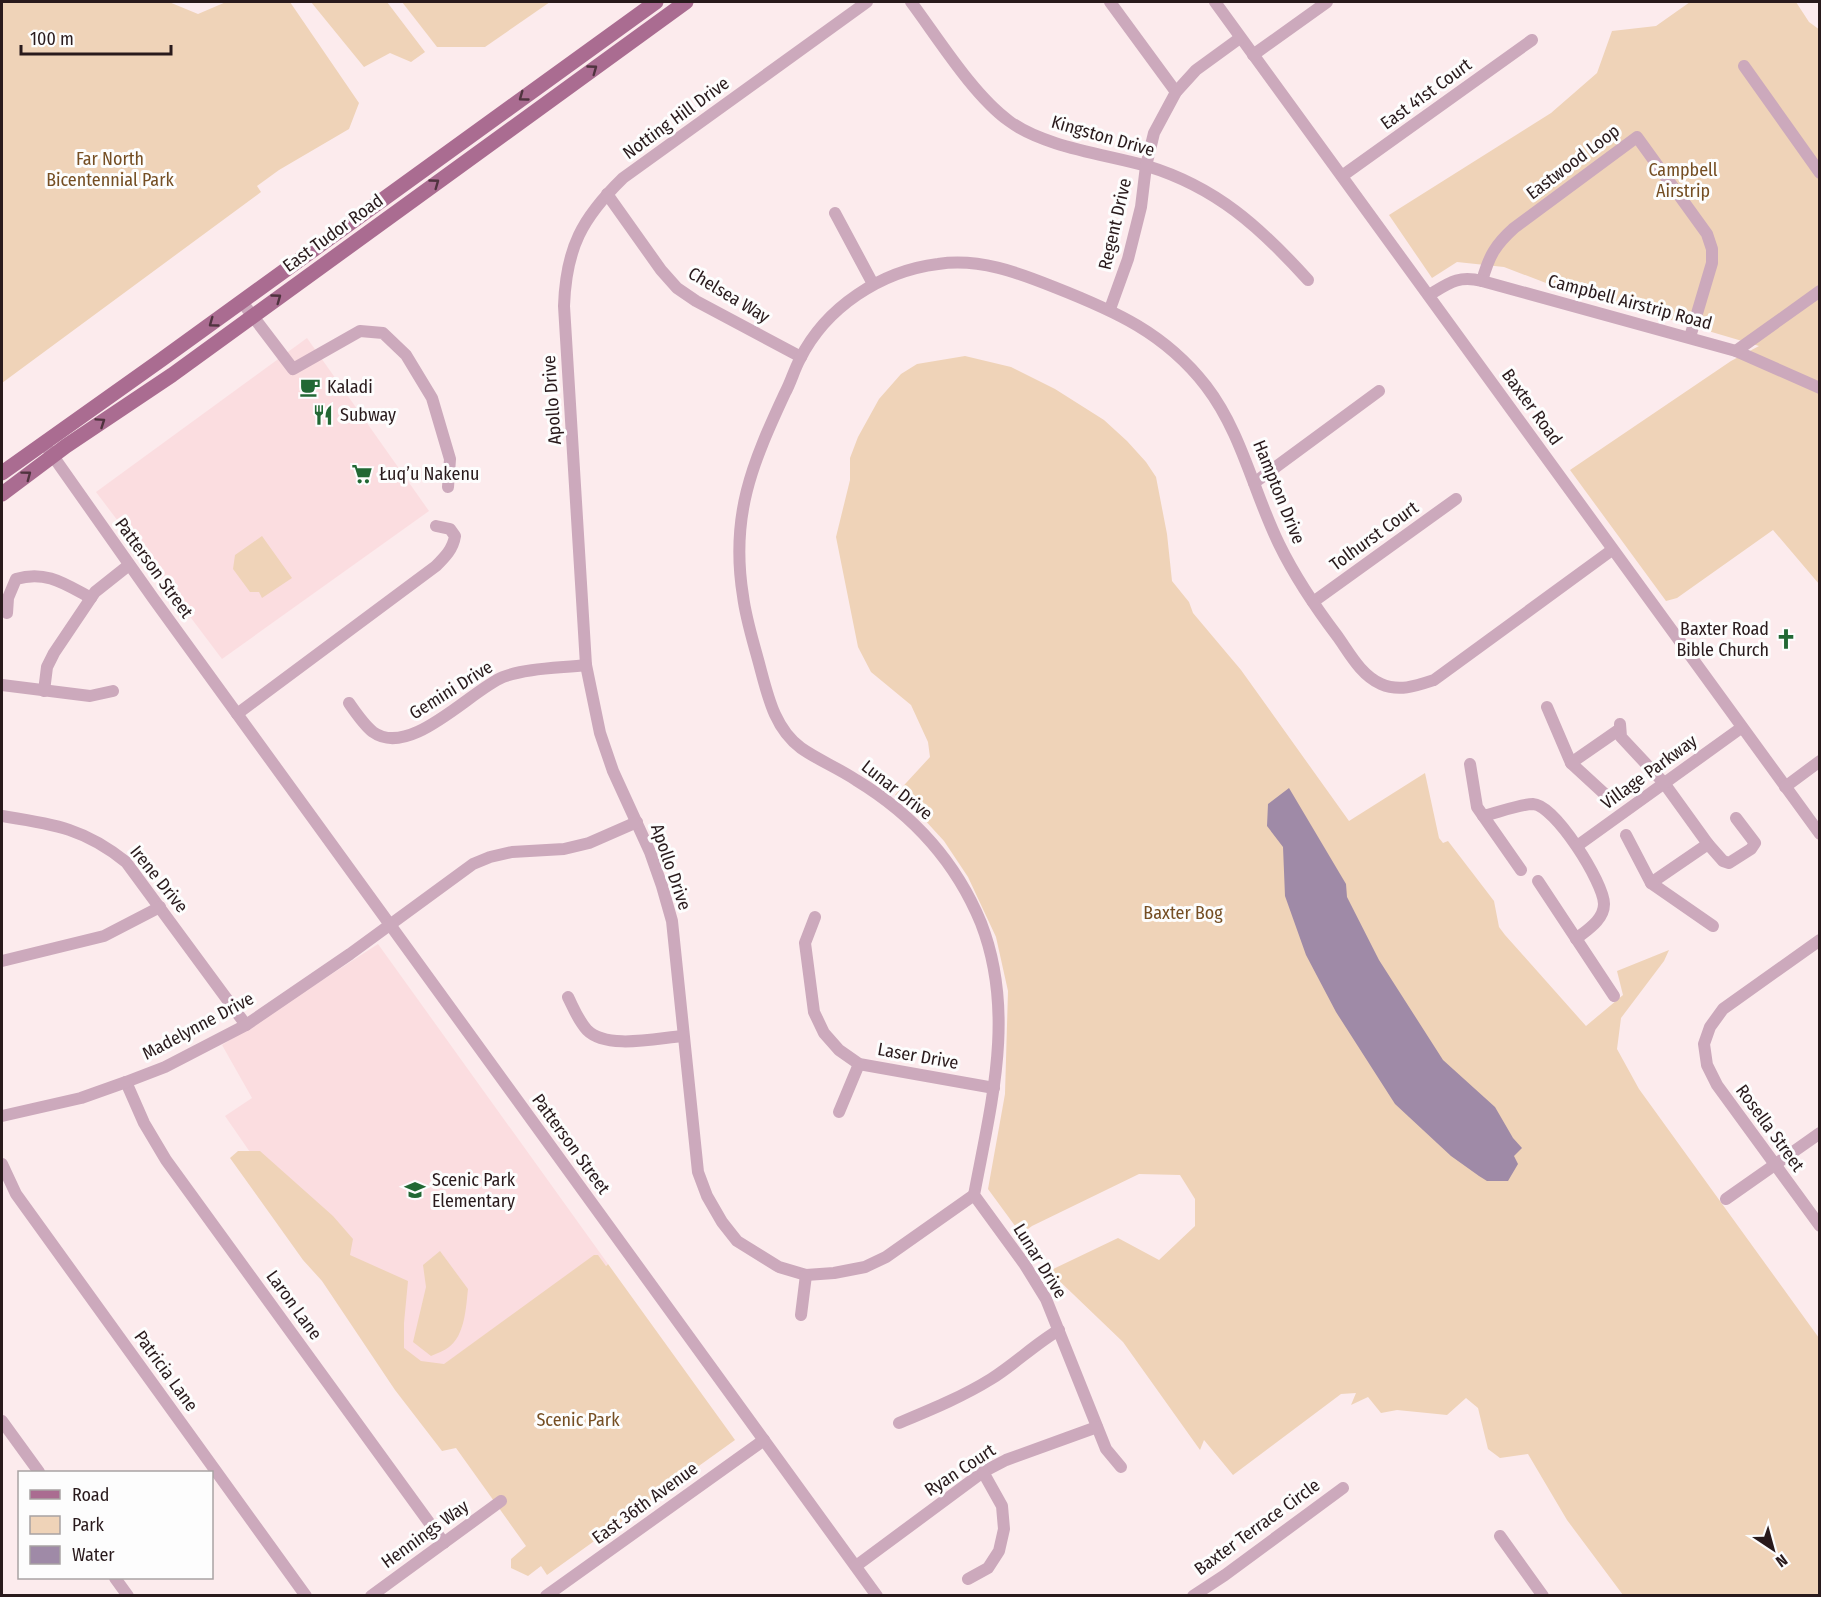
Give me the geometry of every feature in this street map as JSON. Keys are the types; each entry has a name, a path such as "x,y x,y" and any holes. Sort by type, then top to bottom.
{"main road":[{"name":"East Tudor Road","path":"2,473 656,2"},
{"name":"East Tudor Road","path":"2,494 52,456 172,375 686,2"}],"street":[{"name":"Notting Hill Drive","path":"564,306 565,278 573,247 586,220 607,194 633,171 867,2"},
{"name":"Kingston Drive","path":"911,2 990,106 1010,122 1033,136 1146,166 1181,178 1212,194 1253,224 1308,280"},
{"path":"1110,2 1176,92"},
{"name":"Baxter Road","path":"1215,2 1820,834"},
{"path":"1253,55 1327,2"},
{"name":"Regent Drive","path":"1110,309 1128,259 1141,207 1146,166 1154,133 1176,92 1196,70 1240,38"},
{"name":"East 41st Court","path":"1342,176 1532,40"},
{"path":"1744,66 1820,174"},
{"name":"Eastwood Loop","path":"1482,280 1489,256 1500,241 1514,228 1637,136 1707,234 1712,249 1713,263 1690,337"},
{"name":"Chelsea Way","path":"607,194 661,270 677,288 801,357"},
{"path":"835,213 873,284"},
{"name":"Hampton Drive","path":"873,284 900,273 939,263 982,264 1020,273 1110,309 1146,330 1178,355 1202,381 1221,407 1238,437 1279,544 1312,602 1360,668 1385,687 1399,689 1434,680 1612,550"},
{"name":"Campbell Airstrip Road","path":"1429,295 1458,279 1482,280 1736,351 1820,388"},
{"name":"Lunar Drive","path":"873,284 845,304 822,326 801,357 755,462 740,520 739,570 743,601 770,705 781,726 798,746 876,792 912,822 928,837 948,862 968,893 983,928 999,1004 999,1045 994,1088 974,1195 1025,1265 1046,1299 1106,1449 1121,1467"},
{"path":"1736,351 1820,291"},
{"path":"242,302 293,369 360,332 383,333 406,355 432,398 450,459 447,487"},
{"name":"Apollo Drive","path":"564,306 586,665 600,733 613,771 662,886 672,921 698,1172 707,1196 722,1222 737,1240 779,1267 806,1275 865,1267 886,1257 974,1195"},
{"path":"1254,483 1379,391"},
{"name":"Patterson Street","path":"43,443 129,565 877,1596"},
{"name":"Tolhurst Court","path":"1312,602 1456,499"},
{"path":"237,714 436,566 447,555 455,536 450,529 436,526"},
{"path":"44,692 47,667 54,653 91,598 112,577 129,565"},
{"path":"7,613 8,598 16,579 32,574 62,582 91,598"},
{"name":"Gemini Drive","path":"349,703 374,732 386,738 413,734 435,724 490,684 505,676 586,665"},
{"path":"2,685 90,696 113,691"},
{"path":"1547,706 1570,763 1609,798"},
{"path":"1570,763 1620,726 1621,736 1664,783 1708,844 1724,861 1729,863 1751,849 1755,843 1736,818"},
{"name":"Village Parkway","path":"1577,846 1742,728"},
{"path":"1785,787 1820,761"},
{"path":"1470,764 1477,807 1521,870"},
{"path":"1483,816 1534,804 1545,809 1558,820 1577,846 1600,887 1604,903 1602,916 1576,939"},
{"name":"Irene Drive","path":"2,816 64,828 86,835 107,846 126,862 246,1025"},
{"name":"Madelynne Drive","path":"2,1116 81,1098 126,1082 165,1067 246,1025 350,954 473,864 490,857 535,850 564,849 589,843 636,822"},
{"path":"1626,835 1651,883 1713,926"},
{"path":"1651,883 1708,844"},
{"path":"1538,881 1614,996"},
{"path":"2,961 104,936 160,907"},
{"name":"Laser Drive","path":"815,917 805,943 814,1012 824,1033 839,1050 859,1064 994,1088"},
{"name":"Rosella Street","path":"1820,940 1723,1009 1710,1027 1704,1044 1707,1065 1717,1085 1820,1226"},
{"path":"568,998 578,1019 589,1032 601,1038 622,1041 683,1036"},
{"path":"839,1112 859,1064"},
{"name":"Laron Lane","path":"126,1082 144,1123 166,1160 444,1543"},
{"path":"1726,1199 1820,1132"},
{"name":"Patricia Lane","path":"2,1164 16,1194 306,1596"},
{"path":"801,1315 806,1275"},
{"path":"899,1424 959,1397 983,1383 1059,1330"},
{"path":"2,1421 38,1471"},
{"name":"Ryan Court","path":"856,1566 983,1472 1097,1427"},
{"name":"East 36th Avenue","path":"546,1596 764,1440"},
{"path":"968,1579 988,1568 999,1551 1004,1529 1002,1506 983,1472"},
{"name":"Baxter Terrace Circle","path":"1193,1596 1343,1488"},
{"name":"Hennings Way","path":"371,1596 501,1501"},
{"path":"1500,1536 1543,1596"},
{"path":"116,1579 128,1596"}],"shaded area":[{"path":"307,338 429,511 222,659 96,492"},
{"name":"Scenic Park Elementary","path":"378,944 608,1264 421,1399 225,1116 252,1098 222,1045"}],"green space":[{"name":"Far North Bicentennial Park","path":"2,2 169,2 198,14 226,2 290,2 359,103 349,129 279,170 257,186 261,192 2,383"},
{"path":"311,2 387,2 425,52 411,62 390,53 364,67"},
{"path":"402,2 550,2 485,47 437,47"},
{"name":"Campbell Airstrip","path":"1690,2 1796,2 1809,22 1820,30 1819,584 1773,530 1677,598 1666,601 1570,470 1731,361 1759,346 1546,283 1504,267 1457,262 1432,278 1389,215 1551,113 1597,73 1612,31 1656,26"},
{"name":"Baxter Bog","path":"965,356 1011,367 1055,389 1104,420 1127,441 1156,477 1167,534 1172,581 1189,602 1193,613 1241,670 1349,821 1425,773 1439,838 1443,843 1448,841 1494,901 1499,927 1505,935 1586,1026 1623,995 1617,971 1669,950 1664,961 1621,1018 1617,1049 1639,1089 1819,1338 1819,1595 1623,1595 1567,1520 1528,1454 1500,1458 1488,1449 1478,1408 1466,1398 1447,1415 1397,1410 1381,1413 1368,1397 1351,1405 1356,1393 1341,1394 1233,1475 1204,1440 1200,1450 1123,1342 1049,1271 1118,1238 1159,1260 1195,1226 1195,1199 1180,1175 1139,1174 1032,1226 1021,1234 988,1189 1005,1094 1008,991 996,937 968,877 944,841 911,805 895,795 930,757 928,742 911,705 871,672 858,647 836,537 850,480 850,458 858,437 879,399 901,374 917,364"},
{"path":"262,536 292,578 262,598 259,592 250,592 233,569 235,555"},
{"name":"Scenic Park","path":"238,1151 260,1151 333,1216 353,1239 350,1255 408,1281 404,1348 421,1361 444,1364 594,1255 598,1255 606,1266 608,1264 735,1440 547,1575 541,1566 528,1576 511,1568 511,1559 526,1546 456,1448 442,1451 395,1390 322,1281 303,1260 230,1158"},
{"path":"440,1251 468,1289 462,1328 449,1347 431,1356 413,1342 426,1287 423,1265"}],"water":[{"path":"1289,788 1346,884 1347,897 1379,960 1443,1060 1495,1107 1513,1138 1522,1148 1514,1156 1518,1164 1508,1181 1487,1181 1479,1176 1451,1156 1395,1104 1336,1012 1306,955 1285,896 1283,847 1267,826 1268,804"}],"place":[{"name":"Kaladi","path":"310,387"},
{"name":"Subway","path":"323,415"},
{"name":"Łuq’u Nakenu","path":"362,474"},
{"name":"Baxter Road Bible Church","path":"1786,639"},
{"name":"Scenic Park Elementary","path":"415,1190"}]}
